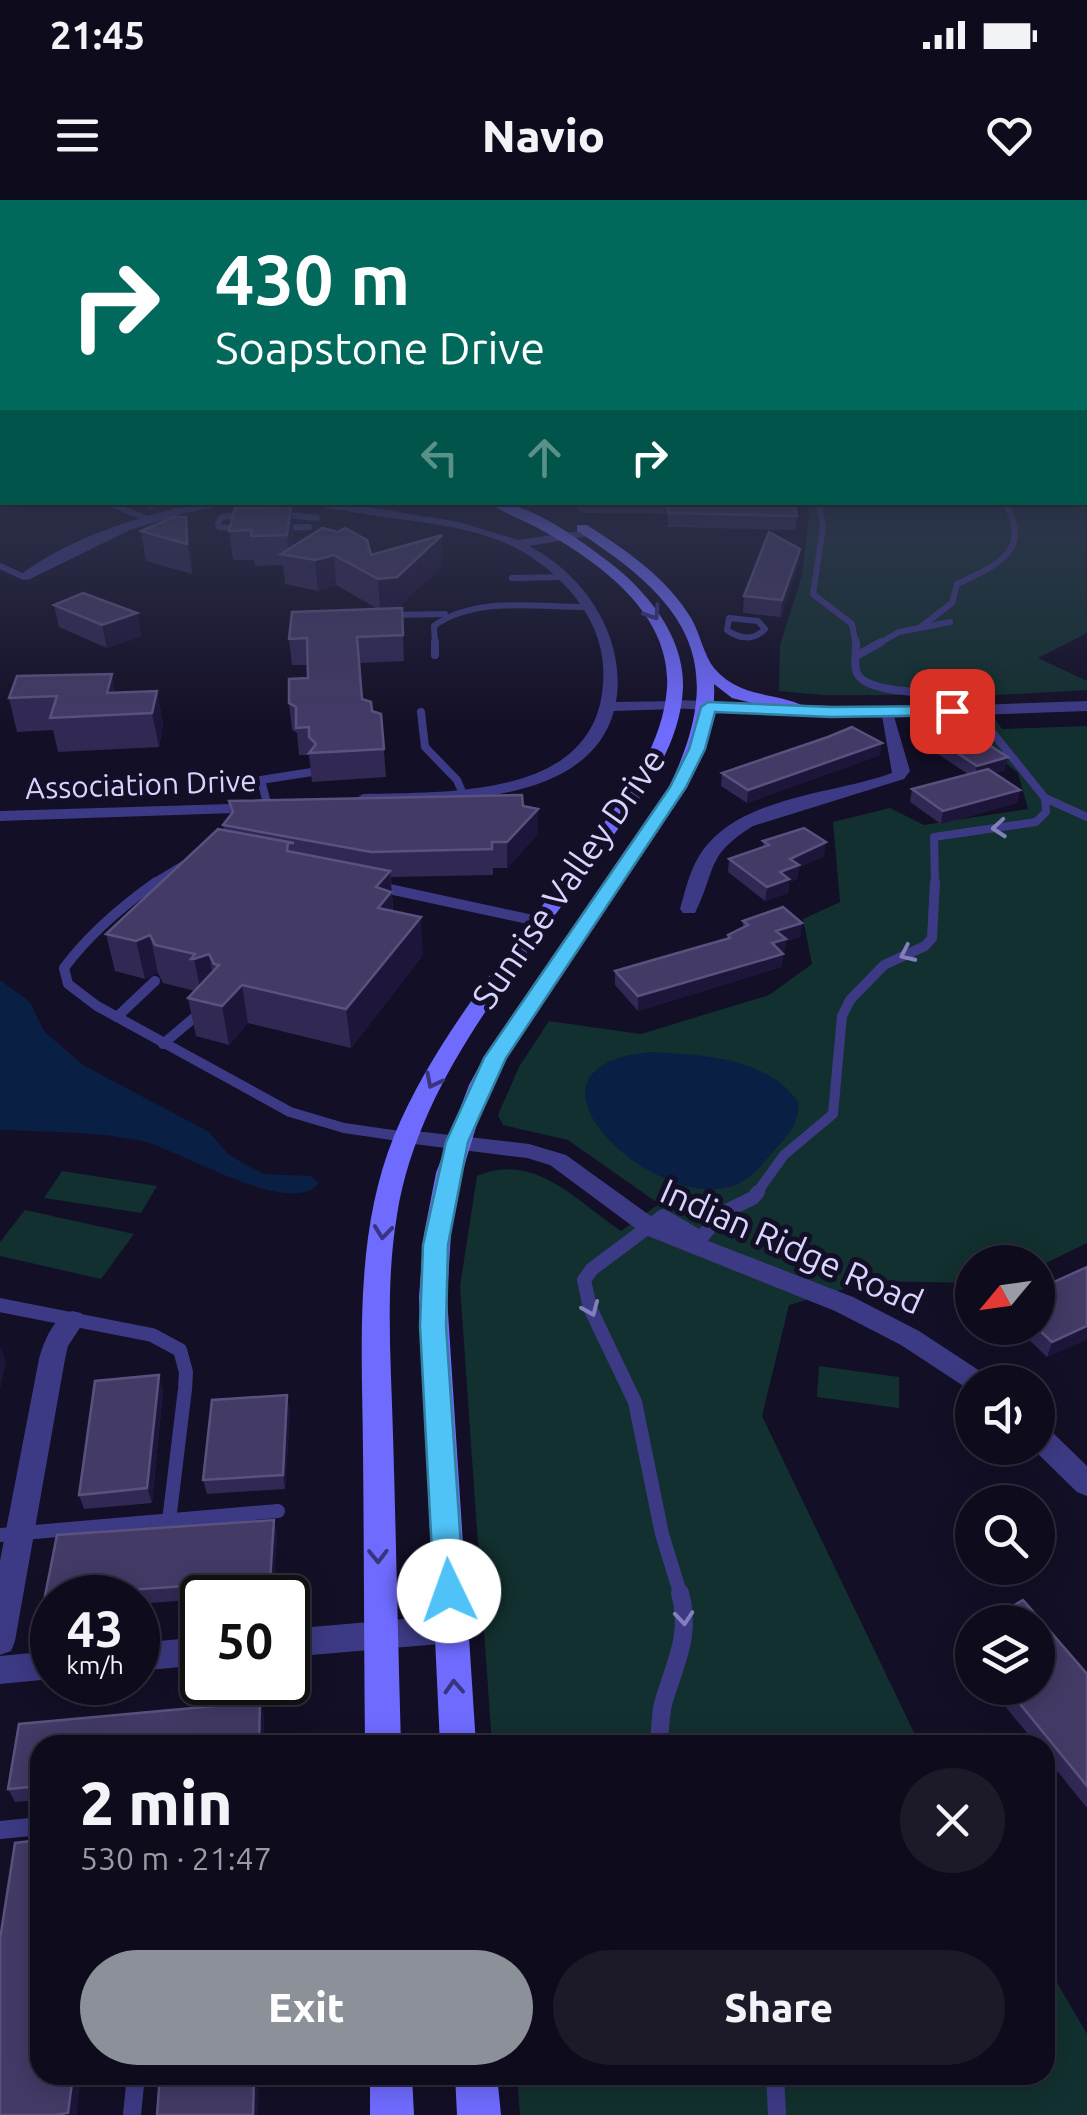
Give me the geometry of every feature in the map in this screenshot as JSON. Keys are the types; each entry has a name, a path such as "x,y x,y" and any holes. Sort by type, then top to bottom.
{"main road":[{"name":"Sunrise Valley Drive","path":"383,1735 376,1306 384,1216 406,1137 450,1048 653,765 674,706 670,647 654,613 620,574 584,548"},
{"name":"Sunrise Valley Drive","path":"457,1735 433,1297 440,1209 457,1142 473,1100 501,1047 684,778 697,749 708,707 707,670 695,633 671,596 636,562 615,548"},
{"path":"707,670 738,695 804,712"},
{"path":"391,2085 392,2115"},
{"path":"477,2085 479,2115"}],"street":[{"path":"24,577 80,548"},
{"path":"337,800 463,794 505,787 564,766 594,741 609,702 608,646 590,607 562,577 524,548"},
{"path":"609,702 886,713 1087,706"},
{"path":"690,909 705,861 723,837 766,816 898,776 902,770 886,713"},
{"name":"Association Drive","path":"0,816 275,806"},
{"name":"Indian Ridge Road","path":"406,1137 529,1151 558,1160 657,1222 877,1320 955,1367"},
{"path":"0,1641 10,1534 56,1344 72,1320"},
{"path":"1055,1453 1087,1484"},
{"path":"310,1640 451,1629"},
{"path":"0,1670 30,1667"}],"lane":[{"path":"820,548 813,594 852,624 858,655"},
{"path":"922,626 952,603 957,584 987,573 1008,548"},
{"path":"0,566 24,577"},
{"path":"512,578 562,577"},
{"path":"382,616 449,615 494,608 590,607"},
{"path":"435,655 434,626 449,615"},
{"path":"729,618 758,621 765,629 750,637 733,635 727,630 729,618"},
{"path":"950,622 884,638 858,655 854,662 860,678 878,690 951,692 969,701 1045,798 1087,817"},
{"path":"422,712 425,747 457,780 463,794"},
{"path":"275,806 261,780 312,772"},
{"path":"660,1735 662,1708 685,1638 686,1614 662,1534 635,1402 584,1292 584,1280 657,1222 701,1238 722,1213 753,1198 784,1155 833,1114 842,1016 850,1000 884,965 925,946 932,938 937,849 934,837 1036,822 1046,812 1045,798"},
{"path":"202,857 163,876 82,946 64,973 72,989 163,1044 303,1117 406,1137"},
{"path":"370,885 542,922"},
{"path":"117,1017 155,981"},
{"path":"163,1044 212,1000"},
{"path":"0,1305 152,1335 180,1350 186,1372 185,1389 169,1521"},
{"path":"10,1534 278,1511"},
{"path":"0,1830 30,1827"},
{"path":"132,2115 135,2085"},
{"path":"776,2085 777,2115"}],"green space":[{"path":"805,548 1086,548 1087,633 1038,658 1087,681 1087,690 980,696 1002,729 1087,726 1087,1243 1055,1259 1055,1245 955,1245 955,1283 872,1281 789,1305 762,1416 915,1735 491,1735 460,1286 477,1176 498,1170 536,1175 571,1194 621,1231 659,1204 568,1140 503,1125 498,1115 519,1067 549,1021 641,1034 769,995 812,964 803,919 840,902 833,822 890,808 924,825 1028,809 1018,773 958,724 937,695 779,691 780,645 802,575"},
{"path":"62,1171 157,1186 141,1213 44,1198"},
{"path":"25,1210 134,1234 101,1279 0,1256 0,1242"},
{"path":"819,1366 899,1377 899,1408 817,1397"},
{"path":"1055,1979 1087,2034 1087,2115 520,2115 518,2085 1055,2085"}],"water":[{"path":"0,980 30,1002 44,1031 83,1065 209,1132 228,1154 264,1174 311,1176 319,1183 305,1192 286,1193 236,1179 128,1138 0,1130"},
{"path":"652,1052 732,1061 769,1076 798,1102 794,1124 758,1169 736,1185 697,1188 662,1177 629,1158 603,1133 587,1106 588,1082 608,1062"}],"building":[{"path":"290,548 369,548 371,555 395,548 428,548 397,577 378,579 334,555 315,560 281,554"},
{"path":"763,548 800,549 782,600 744,596"},
{"path":"83,593 137,613 102,625 54,605"},
{"path":"402,608 403,635 357,637 362,699 371,702 372,711 381,714 384,749 309,753 316,744 309,737 309,727 296,728 296,707 289,703 289,679 308,678 307,638 289,639 292,612"},
{"path":"112,674 107,693 157,691 152,713 50,718 57,696 9,698 17,676"},
{"path":"951,721 1008,757 977,766 921,729"},
{"path":"852,727 882,743 748,790 722,773 828,737"},
{"path":"988,769 1020,790 943,811 912,789"},
{"path":"522,795 523,806 538,809 507,842 492,842 492,849 371,852 223,825 233,812 229,801"},
{"path":"804,828 826,842 790,859 799,865 780,872 789,879 767,887 729,859 769,845 763,841"},
{"path":"218,829 294,843 288,843 287,851 390,871 376,887 391,892 378,908 421,917 346,1009 242,985 222,1006 188,998 219,965 214,964 209,954 191,959 195,954 155,945 150,935 136,941 106,934"},
{"path":"783,907 802,923 776,931 786,939 772,943 783,954 638,996 615,971 730,938 728,935 748,925 743,921"},
{"path":"1087,1267 1087,1326 1055,1341 1055,1281"},
{"path":"159,1375 147,1488 79,1495 95,1381"},
{"path":"287,1395 283,1475 203,1480 212,1400"},
{"path":"274,1520 270,1575 180,1575 180,1586 160,1588 160,1575 49,1575 57,1535"},
{"path":"1055,1637 1087,1674 1087,1786 1055,1747 1055,1735 1045,1735 1021,1705 1055,1705"},
{"path":"260,1705 259,1735 30,1735 30,1787 8,1789 19,1724"},
{"path":"30,1841 30,2085 72,2085 68,2113 0,2115 0,1939 15,1843"},
{"path":"159,2085 254,2085 253,2115 157,2115"}],"route":[{"path":"449,1591 433,1326 436,1245 440,1209 457,1142 495,1058 678,787 697,749 708,707 886,713 952,711"}]}
